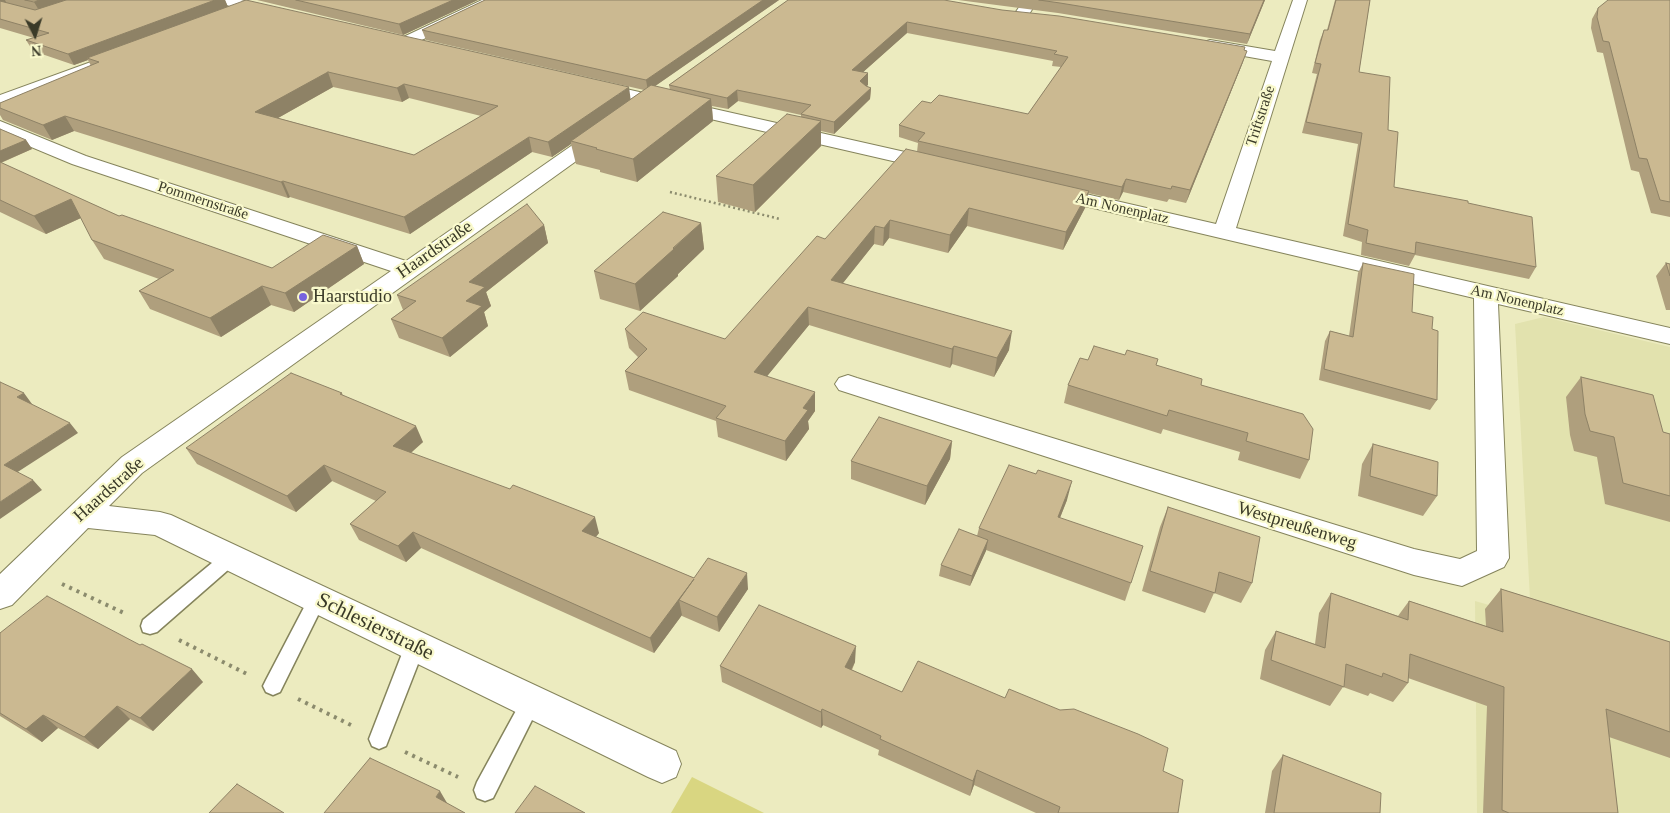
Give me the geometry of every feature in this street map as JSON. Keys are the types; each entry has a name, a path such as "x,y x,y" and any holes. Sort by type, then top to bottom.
{"street":[{"path":"224,0 258,4 287,16"},
{"path":"432,49 394,41 494,0"},
{"path":"1031,0 1016,16 1039,18"},
{"name":"Triftstraße","path":"1224,232 1300,0"},
{"path":"222,17 258,4"},
{"path":"1193,42 1280,57"},
{"path":"0,101 121,55"},
{"path":"574,82 658,94 952,169"},
{"name":"Haardstraße","path":"0,594 132,466 658,94"},
{"name":"Pommernstraße","path":"0,127 79,160 408,269"},
{"name":"Am Nonenplatz","path":"1034,188 1670,336"},
{"name":"Westpreußenweg","path":"848,384 1405,560 1462,573 1493,558 1486,294"},
{"name":"Schlesierstraße","path":"81,515 160,524 662,764"}],"lane":[{"path":"150,626 230,558"},
{"path":"273,686 317,599"},
{"path":"379,739 415,646"},
{"path":"485,790 531,702"}],"path":[{"path":"670,192 780,219"}],"shaded area":[{"path":"1544,317 1670,347 1670,813 1477,813 1475,601 1531,617 1515,324"},
{"path":"692,777 764,813 671,813"}],"building":[{"path":"66,0 215,0 68,54 26,40 49,33 0,19 0,1 35,10"},
{"path":"246,0 629,87 548,142 529,137 404,217 283,181 281,182 65,116 43,125 0,108 0,103 99,62 87,58","holes":["328,72 397,88 404,84 498,106 414,155 255,112"]},
{"path":"296,0 453,0 399,24"},
{"path":"485,0 763,0 646,80 422,30"},
{"path":"788,0 944,0 1002,10 1059,16 1245,47 1244,50 1247,51 1190,190 1172,186 1171,189 1126,179 1122,187 918,141 925,133 899,125 922,101 931,103 939,95 1028,114 1068,57 1054,54 1057,51 907,22 852,70 868,73 860,81 871,88 834,122 801,114 811,105 737,90 727,98 669,85"},
{"path":"1039,0 1264,0 1250,34"},
{"path":"1336,0 1370,0 1359,72 1390,77 1388,130 1398,132 1394,187 1468,201 1468,203 1532,217 1536,267 1416,242 1415,254 1366,243 1368,230 1348,224 1362,133 1306,122 1321,64 1315,63 1324,30 1328,30"},
{"path":"1608,0 1670,0 1670,202 1660,200 1647,159 1639,158 1609,42 1603,41 1597,17 1598,8"},
{"path":"651,85 711,99 633,159 571,141"},
{"path":"787,114 821,121 753,185 716,176"},
{"path":"0,129 26,140 0,151"},
{"path":"906,149 1089,191 1066,232 969,208 950,235 890,220 884,228 875,226 831,280 1012,331 997,358 954,346 952,349 808,307 754,372 815,392 803,408 808,410 785,441 716,418 726,406 625,371 647,349 625,329 643,312 725,339 817,236 825,239"},
{"path":"0,162 119,216 122,215 272,268 323,235 357,246 285,293 262,286 210,318 139,291 174,270 92,240 71,199 34,216 0,200"},
{"path":"527,204 544,225 469,282 485,287 466,301 482,306 442,338 391,319 416,301 397,295"},
{"path":"663,212 701,223 635,284 594,271"},
{"path":"1363,263 1414,274 1412,312 1433,317 1432,329 1438,331 1437,400 1324,369 1330,331 1353,337"},
{"path":"1666,263 1670,264 1670,276"},
{"path":"1094,346 1125,355 1127,350 1158,359 1156,365 1202,379 1201,385 1303,414 1313,429 1309,460 1246,441 1248,433 1169,410 1167,416 1068,385 1080,358 1088,360"},
{"path":"291,373 416,426 393,446 510,489 513,485 595,517 582,531 694,578 708,558 747,573 717,617 679,600 694,579 650,638 413,532 398,546 350,524 386,492 324,465 287,496 186,448"},
{"path":"1581,377 1653,395 1663,432 1670,434 1670,496 1623,483 1614,437 1590,431 1585,414"},
{"path":"0,382 24,393 17,397 70,423 4,465 33,480 0,502"},
{"path":"879,417 952,441 927,486 851,461"},
{"path":"1373,444 1438,462 1437,496 1370,476"},
{"path":"1009,465 1036,474 1038,470 1072,481 1058,517 1143,546 1131,583 979,528"},
{"path":"1168,507 1260,537 1252,583 1219,572 1215,593 1150,571"},
{"path":"959,529 988,540 972,576 941,565"},
{"path":"1501,589 1670,642 1670,732 1606,709 1618,813 1509,813 1502,810 1504,687 1410,654 1408,683 1383,673 1382,677 1346,664 1344,687 1271,660 1276,631 1325,648 1331,593 1408,620 1409,601 1503,632"},
{"path":"47,596 140,645 142,644 192,669 140,718 117,706 84,737 43,715 26,729 0,713 0,633"},
{"path":"759,605 856,646 845,667 902,692 918,661 1005,698 1009,689 1060,710 1074,709 1168,748 1163,771 1183,780 1178,813 1058,813 1060,807 977,770 973,781 880,739 881,736 822,709 821,712 720,666"},
{"path":"1283,755 1381,793 1380,813 1274,813"},
{"path":"370,758 440,791 436,797 465,813 324,813"},
{"path":"237,784 284,813 209,813"},
{"path":"535,786 585,813 515,813"}],"place":[{"name":"Haarstudio","path":"303,297"}]}
